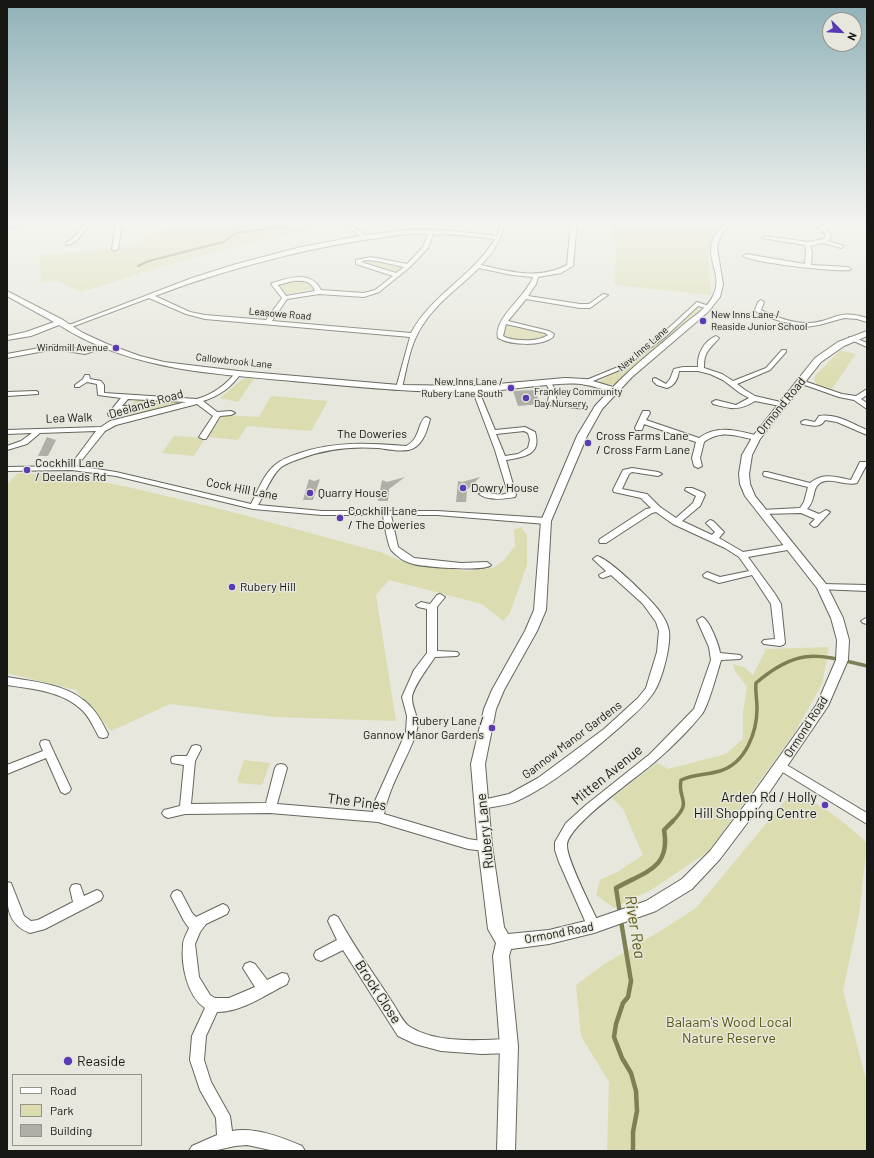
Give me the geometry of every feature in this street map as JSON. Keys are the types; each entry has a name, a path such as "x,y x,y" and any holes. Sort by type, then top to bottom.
{"street":[{"path":"67,327 207,276"},
{"path":"267,323 286,298 307,292 357,295 372,294 396,276"},
{"path":"399,388 413,336 421,320 466,276"},
{"path":"504,322 547,332 551,335 545,339 520,341 505,340 500,335 504,322 511,310 525,297 536,276"},
{"name":"New Inns Lane","path":"475,389 565,381 586,382 614,390 709,307 718,295 720,281 719,276"},
{"path":"286,298 274,284 298,278 306,278 317,286 319,292"},
{"name":"Callowbrook Lane","path":"7,293 60,322 80,335 104,346 132,356 164,364 238,373 399,388 475,389"},
{"path":"598,294 613,297"},
{"name":"Leasowe Road","path":"150,296 193,314 267,323 413,336"},
{"path":"525,297 580,306 590,306 605,296"},
{"name":"New Inns Lane","path":"586,382 620,368 671,328 697,304 701,297"},
{"path":"762,302 758,311 765,318 811,325 820,321 845,315 867,320"},
{"path":"697,304 709,307"},
{"path":"804,319 820,321"},
{"path":"7,338 28,334 60,322"},
{"name":"Ormond Road","path":"504,942 549,937 594,926 651,906 687,884 715,855 822,706 842,660 843,640 838,618 822,587 750,496 745,484 744,474 747,455 756,438 818,360 830,350 851,338 867,333"},
{"path":"701,368 700,356 702,351 716,338"},
{"path":"851,338 867,345"},
{"path":"7,356 55,346 85,352 104,346"},
{"path":"732,383 768,369 784,351"},
{"path":"654,380 659,384 667,386 674,380 676,370 701,368 708,370 732,383 743,393 754,398 782,405"},
{"name":"Deelands Road","path":"72,468 102,429 113,424 210,397 231,383 238,373"},
{"name":"Deelands Road","path":"77,386 86,378 99,382 101,385 100,394 110,396 198,401"},
{"path":"548,382 553,391 553,403 583,407"},
{"path":"801,382 841,396 856,398 860,397 867,391"},
{"path":"475,389 492,432 512,495 501,497 483,494"},
{"path":"546,521 590,421 598,408 614,390"},
{"path":"7,394 36,393"},
{"name":"Deelands Road","path":"126,396 115,411 128,408"},
{"path":"716,402 734,407 743,406 754,398"},
{"path":"856,398 867,407"},
{"path":"198,401 217,415"},
{"path":"203,437 217,415 221,413 231,413"},
{"path":"646,413 640,425 700,441 714,433 724,431 756,438"},
{"path":"805,422 816,424 820,422 822,418 829,417 843,420 867,433"},
{"name":"The Doweries","path":"253,506 272,474 278,467 289,460 313,450 339,445 407,448 415,446 420,439 426,419"},
{"name":"Lea Walk","path":"7,432 102,429"},
{"path":"492,432 525,429 531,432 534,439 532,448 526,454 501,459"},
{"name":"Lea Walk","path":"7,448 14,447 33,438 38,431"},
{"path":"698,466 696,458 700,441"},
{"path":"802,510 808,502 812,486 820,479 827,478 850,482 854,481 863,464"},
{"name":"Cock Hill Lane","path":"7,469 72,468 116,474 253,506 322,513 437,513 546,521"},
{"path":"658,474 632,470 626,472 617,490 644,496 657,509 676,522 714,538 742,555 772,596 776,604 780,642 767,642"},
{"path":"767,474 812,486"},
{"path":"676,522 697,504 701,495 689,490"},
{"path":"603,541 649,511 657,509"},
{"path":"762,512 802,510 820,518"},
{"path":"387,513 388,527 394,537 394,548 403,556 412,561 461,566 487,565"},
{"name":"Rubery Lane","path":"504,942 496,929 485,846 478,764 490,709 498,690 531,631 540,610 546,521"},
{"path":"710,523 720,532 714,538"},
{"path":"742,555 790,547"},
{"path":"472,565 474,556"},
{"name":"Gannow Manor Gardens","path":"482,804 512,798 535,786 628,715 650,690 664,641 664,631 661,621 654,610 608,573 597,559"},
{"path":"707,575 719,580 754,572"},
{"path":"822,587 867,588"},
{"path":"378,817 381,801 411,732 412,716 407,697 418,673 432,654 432,607 440,597"},
{"path":"421,606 432,607"},
{"name":"Mitten Avenue","path":"594,926 561,850 561,842 570,826 590,808 654,757 698,711 716,660 714,648 702,620"},
{"path":"432,654 454,654"},
{"path":"715,656 737,657"},
{"path":"7,681 67,694 83,705 100,726 103,734"},
{"path":"7,770 47,748 65,789"},
{"path":"185,808 190,761 196,749"},
{"path":"176,760 190,761"},
{"path":"780,765 867,819"},
{"path":"270,808 281,768"},
{"name":"The Pines","path":"168,813 185,808 270,808 378,817 468,844 485,846"},
{"path":"7,887 19,920 30,927 40,925 97,896"},
{"path":"76,889 80,904"},
{"path":"176,896 188,917 197,927"},
{"path":"223,910 202,920 189,944 192,979 204,1000 213,1004 229,1005 282,979"},
{"name":"Brock Close","path":"334,921 403,1031 411,1036 443,1044 477,1047 509,1046"},
{"path":"321,955 346,942"},
{"path":"504,942 501,956 509,1046 506,1151"},
{"path":"250,968 264,988"},
{"path":"213,1004 199,1036 198,1060 205,1085 223,1116 225,1138"},
{"path":"197,1151 225,1138 245,1137 268,1140 298,1151"}],"green space":[{"path":"41,276 131,276 82,292 57,281 41,282"},
{"path":"614,276 710,276 711,295 614,285"},
{"path":"304,279 315,289 287,294 277,285"},
{"path":"696,307 702,309 615,384 606,385 596,383 631,364 678,326"},
{"path":"506,325 549,334 545,337 534,340 504,338 503,331"},
{"path":"840,350 856,354 832,389 818,385 814,381 815,376"},
{"path":"248,377 255,377 238,402 220,398 237,384"},
{"path":"271,396 328,401 311,431 247,426 238,440 208,437 223,415 259,417"},
{"path":"137,398 182,401 183,403 133,415 127,411"},
{"path":"174,436 205,438 194,456 162,453"},
{"path":"18,473 78,477 137,489 236,513 380,552 399,560 466,571 493,568 504,560 515,546 514,530 521,527 527,535 527,565 510,613 503,621 482,604 389,580 376,595 396,721 274,717 170,704 111,731 76,690 7,673 7,484"},
{"path":"829,647 822,684 795,732 709,851 651,890 614,908 596,895 600,880 619,871 643,855 623,809 612,798 657,763 668,769 726,754 743,739 743,712 747,687 735,671 733,664 744,667 753,675 766,649"},
{"path":"244,760 270,763 261,785 239,783 237,781"},
{"name":"Balaam's Wood Local Nature Reserve","path":"795,794 824,808 867,843 859,915 843,990 867,1084 867,1151 607,1151 609,1082 581,1036 576,985 603,965 696,908 789,796"}],"building":[{"name":"Frankley Community Day Nursery","path":"534,390 541,404 518,406 513,391"},
{"path":"47,437 56,440 48,456 38,456"},
{"path":"405,477 389,489 388,501 378,501 382,480 387,482"},
{"name":"Dowry House","path":"480,477 467,490 466,502 456,502 458,481 462,482"},
{"path":"309,479 314,481 320,479 313,500 303,500"}],"waterway":[{"name":"River Rea","path":"620,914 616,888 653,868 659,861 663,853 665,843 664,830 679,815 682,809 683,801 680,787 681,780 720,771 729,767 737,761 748,746 755,727 757,708 756,683 784,663 808,656 834,659 867,666"},
{"name":"River Rea","path":"621,921 631,981 628,997 623,1003 616,1024 614,1037 622,1058 631,1073 636,1091 637,1111 633,1132 633,1151"}],"place":[{"name":"New Inns Lane / Reaside Junior School","path":"703,321"},
{"name":"Windmill Avenue","path":"116,348"},
{"name":"New Inns Lane / Rubery Lane South","path":"511,388"},
{"name":"Frankley Community Day Nursery","path":"526,398"},
{"name":"Cross Farms Lane / Cross Farm Lane","path":"588,443"},
{"name":"Cockhill Lane / Deelands Rd","path":"27,470"},
{"name":"Dowry House","path":"463,488"},
{"name":"Quarry House","path":"310,493"},
{"name":"Cockhill Lane / The Doweries","path":"340,518"},
{"name":"Rubery Hill","path":"232,587"},
{"name":"Rubery Lane / Gannow Manor Gardens","path":"492,728"},
{"name":"Arden Rd / Holly Hill Shopping Centre","path":"825,805"},
{"name":"Reaside","path":"68,1061"}]}
